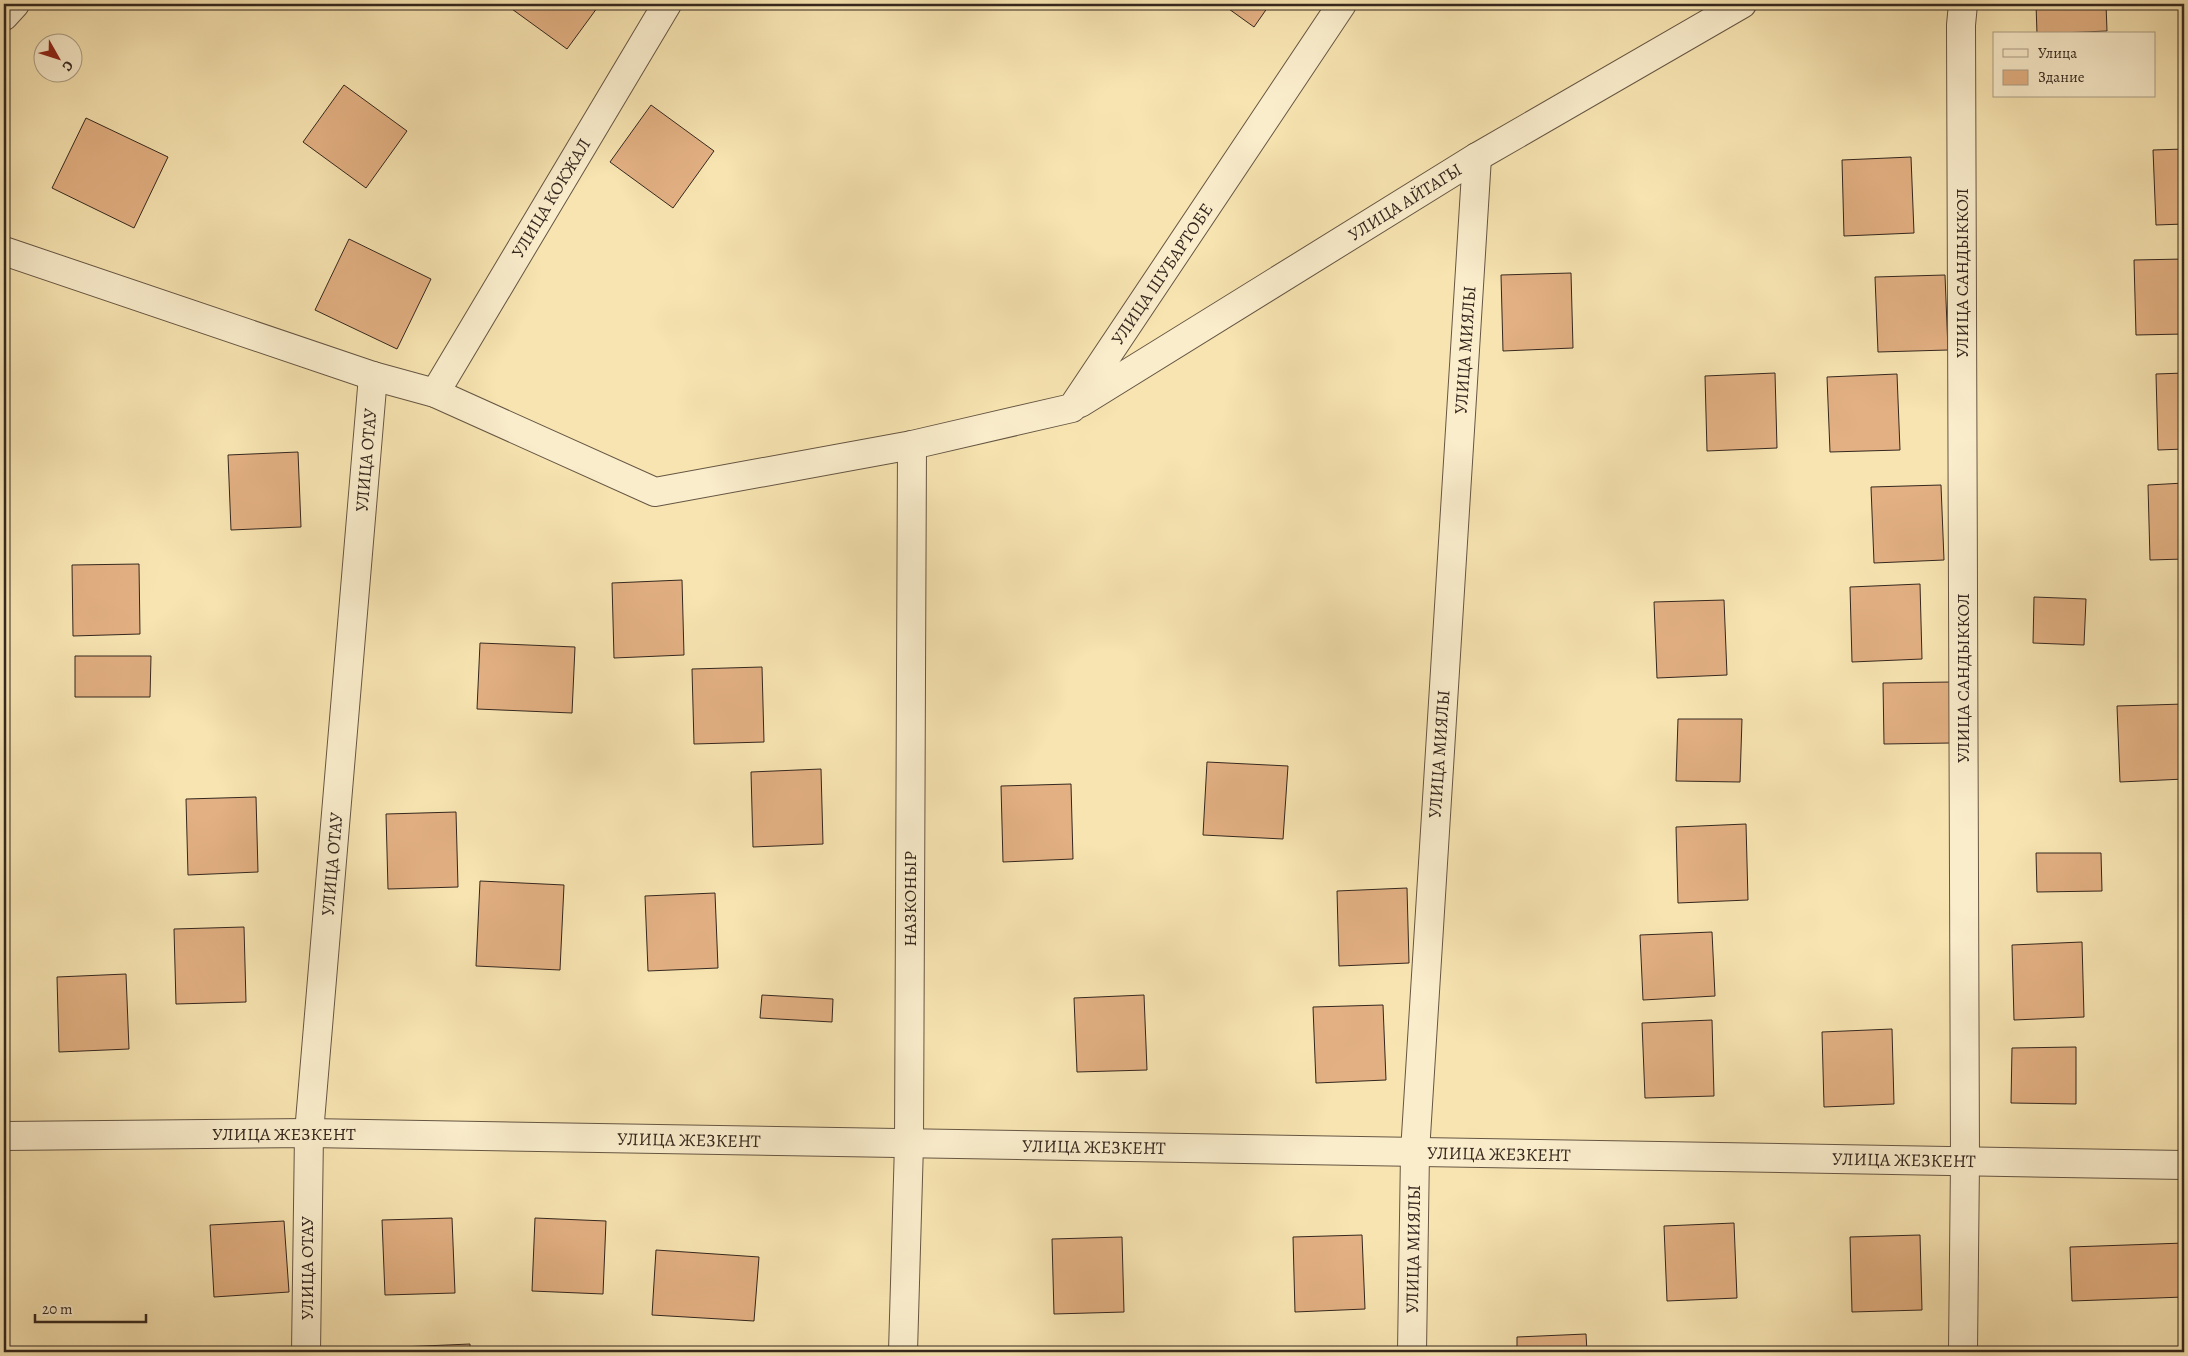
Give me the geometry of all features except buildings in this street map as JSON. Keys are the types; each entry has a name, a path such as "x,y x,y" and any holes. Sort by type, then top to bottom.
{"street":[{"path":"4,16 15,4"},
{"name":"УЛИЦА КОКЖАЛ","path":"435,393 668,4"},
{"name":"УЛИЦА ШУБАРТОБЕ","path":"1072,408 1342,4"},
{"name":"УЛИЦА АЙТАГЫ","path":"1072,408 1477,157 1742,4"},
{"name":"УЛИЦА САНДЫККОЛ","path":"1962,1352 1965,1161 1961,45 1963,4"},
{"name":"УЛИЦА МИЯЛЫ","path":"1412,1352 1414,1152 1477,157"},
{"path":"4,251 373,376 435,393 655,492 912,445 1072,408"},
{"name":"УЛИЦА ОТАУ","path":"306,1352 309,1133 373,376"},
{"name":"НАЗКОНЫР","path":"903,1352 909,1144 912,445"},
{"name":"УЛИЦА ЖЕЗКЕНТ","path":"4,1136 309,1133 2184,1165"}]}
